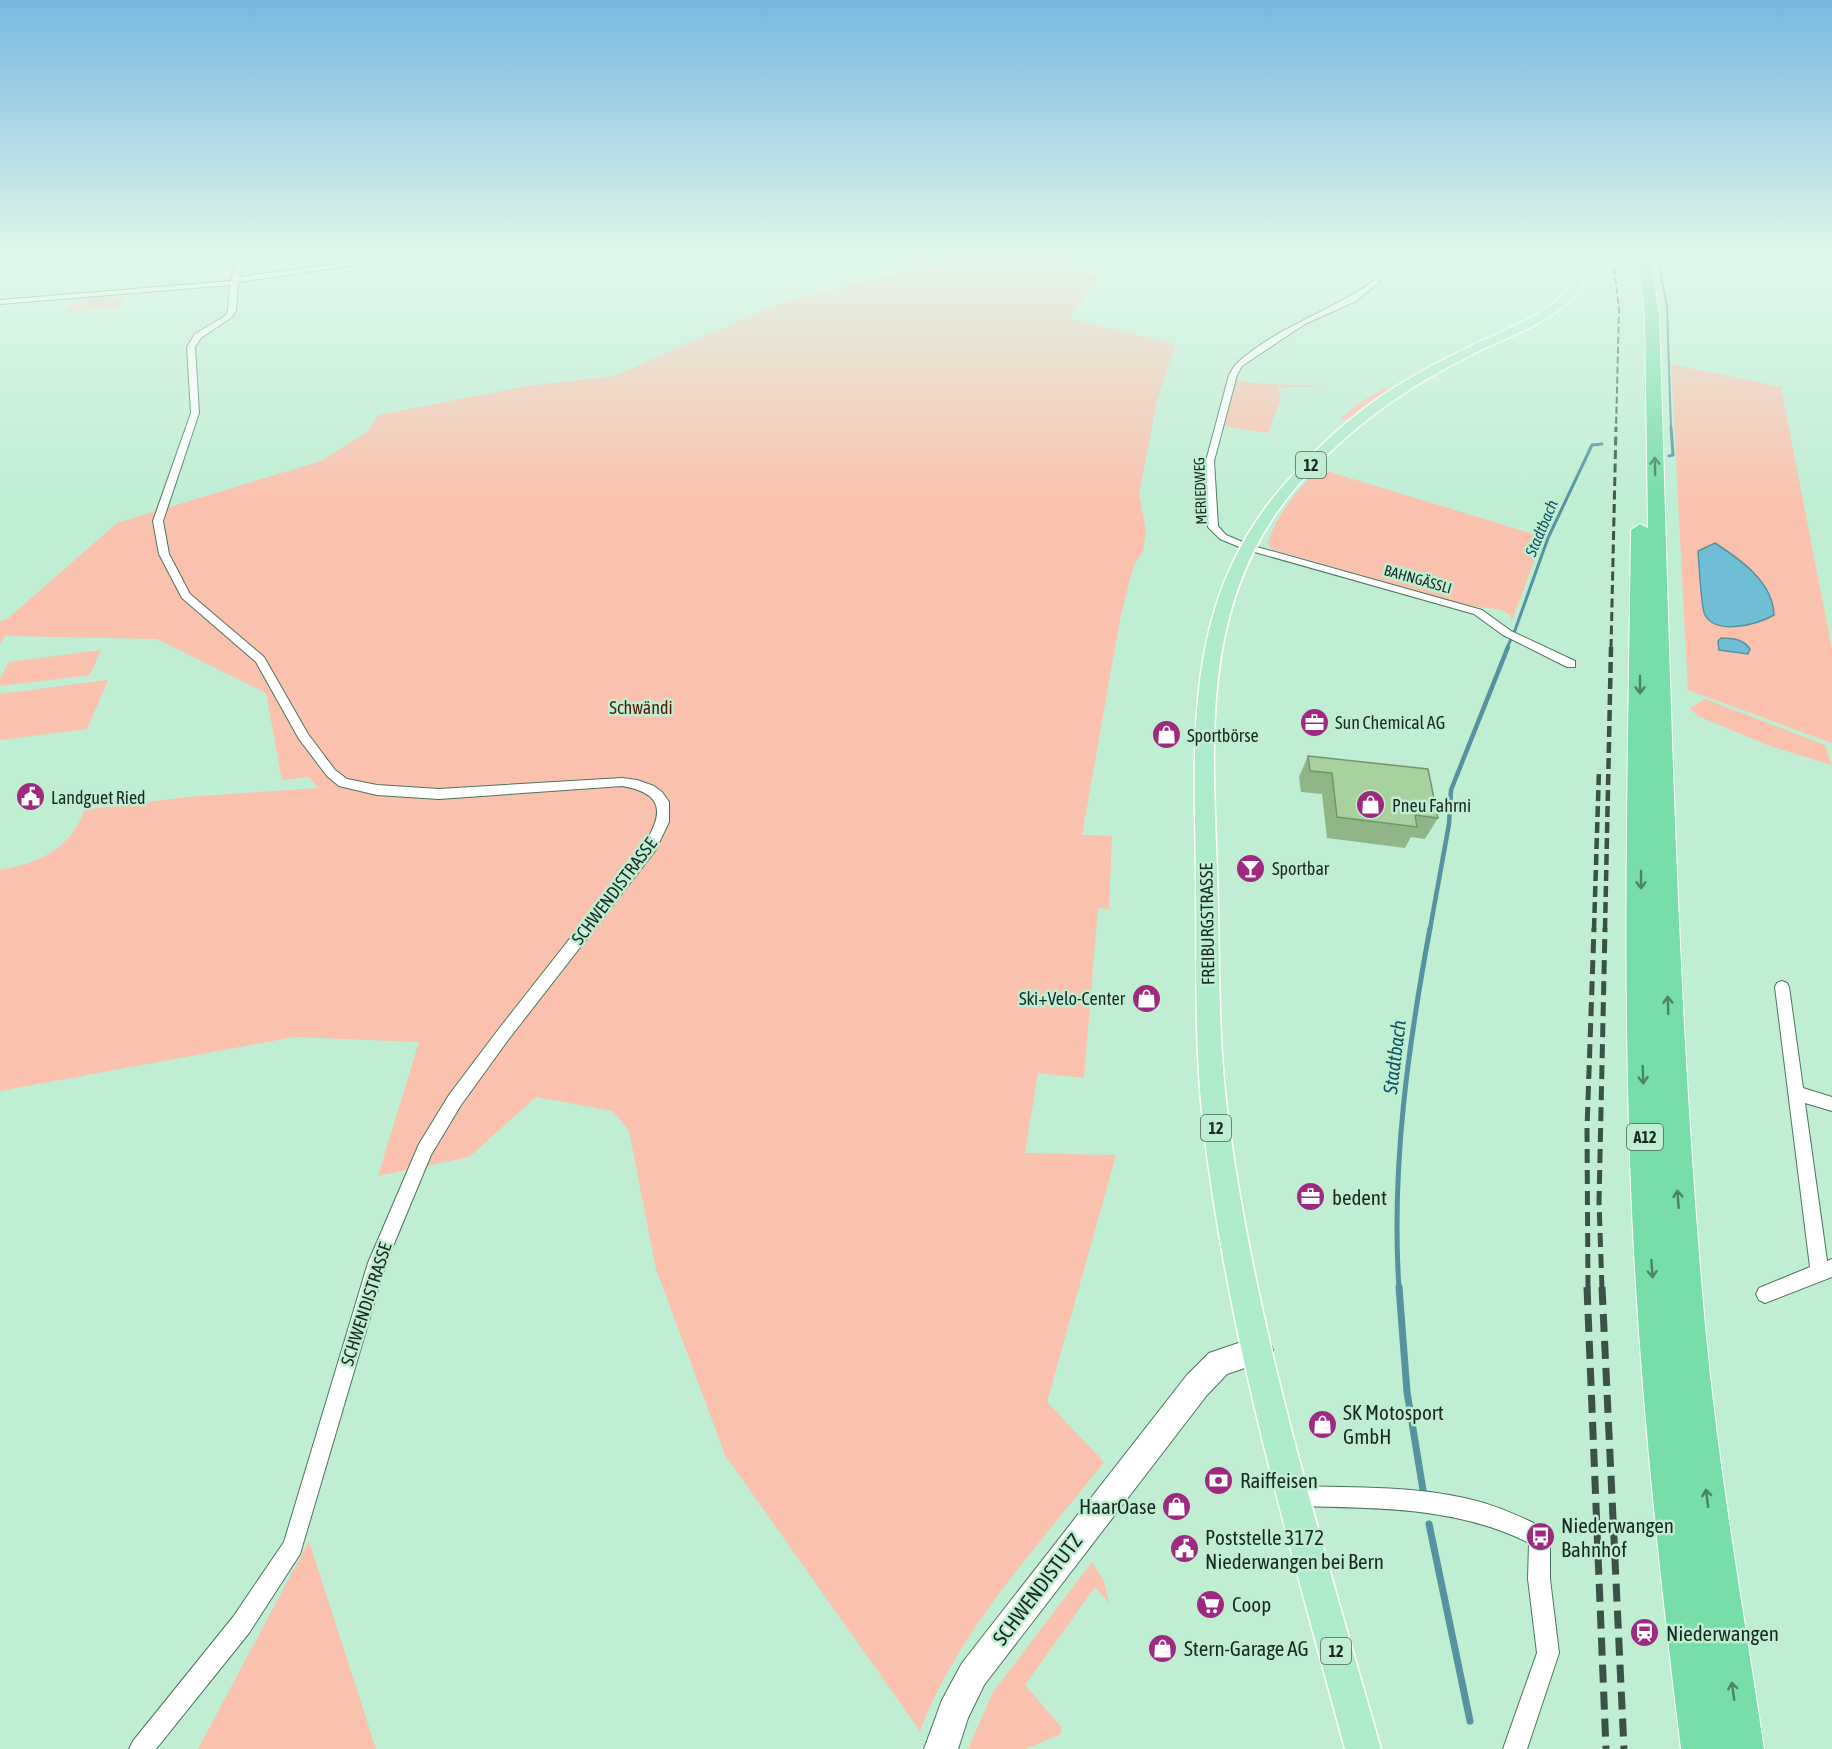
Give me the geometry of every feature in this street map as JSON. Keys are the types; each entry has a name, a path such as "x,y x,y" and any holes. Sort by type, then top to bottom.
{"highway":[{"path":"1639,339 1640,463"},
{"name":"A12","path":"1653,339 1667,977 1677,1188 1702,1463 1742,1749"},
{"name":"A12","path":"1640,510 1641,957 1648,1211 1666,1437 1703,1749"}],"main road":[{"name":"FREIBURGSTRASSE","path":"1363,1749 1293,1496 1238,1258 1213,1094 1205,820 1205,719 1212,649 1223,603 1247,547 1279,500 1352,426 1409,385 1495,339"},
{"name":"SCHWENDISTUTZ","path":"941,1749 954,1712 973,1674 1169,1418 1219,1363 1259,1350"}],"street":[{"name":"SCHWENDISTRASSE","path":"141,1749 260,1597 293,1547 370,1282 398,1208 425,1150 455,1100 503,1035 650,847 666,815 665,805 657,794 642,785 622,782 439,794 377,790 343,783 330,773 303,736 260,660 186,596 164,554 158,521 195,413 193,343 197,339"},
{"name":"MERIEDWEG","path":"1247,547 1216,532 1212,518 1210,461 1233,375 1239,365 1277,339"},
{"name":"BAHNGÄSSLI","path":"1247,547 1478,612 1507,633 1571,664"},
{"path":"1765,1294 1826,1270 1782,987"},
{"path":"1797,1093 1832,1104"},
{"path":"1293,1496 1432,1504 1498,1516 1540,1537 1539,1578 1548,1653 1515,1749"}],"green space":[{"name":"Schwändi","path":"699,339 1152,339 1175,344 1157,401 1139,494 1146,531 1143,551 1133,567 1120,619 1082,835 1112,836 1109,909 1098,908 1084,1078 1038,1073 1025,1153 1116,1155 1047,1402 1104,1462 1002,1590 978,1624 936,1694 920,1731 725,1455 656,1269 629,1131 613,1111 536,1097 469,1157 378,1176 419,1042 294,1037 0,1091 0,870 27,863 52,852 71,835 84,810 187,797 318,788 309,777 282,780 266,693 157,639 5,636 0,645 0,621 6,620 117,523 321,461 367,432 378,415 527,386 614,376"},
{"path":"1671,364 1781,387 1832,650 1832,743 1688,690","holes":["1703,598 1761,622 1727,626 1703,613"]},
{"path":"1235,381 1329,386 1278,388 1281,398 1268,433 1222,426"},
{"path":"1384,388 1394,389 1350,419 1340,419 1356,405"},
{"path":"1317,468 1543,537 1511,623 1511,616 1502,610 1464,605 1271,549 1268,544 1276,523"},
{"path":"101,650 90,675 0,686 0,679 9,662"},
{"path":"108,680 87,729 0,740 0,694"},
{"path":"1705,699 1825,745 1832,765 1767,745 1698,716 1690,708"},
{"path":"309,1541 376,1749 198,1749"},
{"path":"1092,1562 1104,1581 1109,1603 1095,1587 1025,1685 1061,1727 1061,1734 1025,1749 968,1749 993,1692"}],"water":[{"path":"1715,543 1745,565 1762,582 1772,603 1774,615 1758,622 1728,627 1711,621 1705,615 1701,595 1698,551"},
{"path":"1721,638 1741,641 1750,649 1748,654 1719,650 1718,641"}],"building":[{"path":"1308,756 1428,769 1438,818 1415,815 1417,827 1337,817 1332,773 1310,771"}],"waterway":[{"name":"Stadtbach","path":"1668,339 1671,429"},
{"name":"Stadtbach","path":"1669,456 1673,455 1671,427"},
{"name":"Stadtbach","path":"1514,633 1548,538 1592,445 1602,444"},
{"name":"Stadtbach","path":"1507,648 1511,639"},
{"name":"Stadtbach","path":"1430,929 1449,824 1451,790 1508,647"},
{"name":"Stadtbach","path":"1399,1289 1397,1243 1399,1153 1408,1062 1430,928"},
{"name":"Stadtbach","path":"1399,1287 1407,1392 1423,1490"},
{"path":"1429,1524 1470,1721"}],"railway":[{"path":"1616,429 1618,339"},
{"path":"1611,648 1616,427"},
{"path":"1605,929 1611,647"},
{"path":"1594,929 1599,769"},
{"path":"1588,1289 1587,1129 1594,928"},
{"path":"1602,1289 1599,1202 1605,928"},
{"path":"1587,1287 1606,1749"},
{"path":"1602,1287 1624,1749"}],"place":[{"name":"Sun Chemical AG","path":"1314,722"},
{"name":"Sportbörse","path":"1166,735"},
{"name":"Landguet Ried","path":"30,797"},
{"name":"Pneu Fahrni","path":"1371,805"},
{"name":"Sportbar","path":"1251,868"},
{"name":"Ski+Velo-Center","path":"1146,998"},
{"name":"bedent","path":"1311,1197"},
{"name":"SK Motosport GmbH","path":"1322,1424"},
{"name":"Raiffeisen","path":"1219,1480"},
{"name":"HaarOase","path":"1177,1506"},
{"name":"Niederwangen Bahnhof","path":"1540,1537"},
{"name":"Poststelle 3172 Niederwangen bei Bern","path":"1184,1549"},
{"name":"Coop","path":"1211,1604"},
{"name":"Niederwangen","path":"1645,1633"},
{"name":"Stern-Garage AG","path":"1163,1648"}]}
